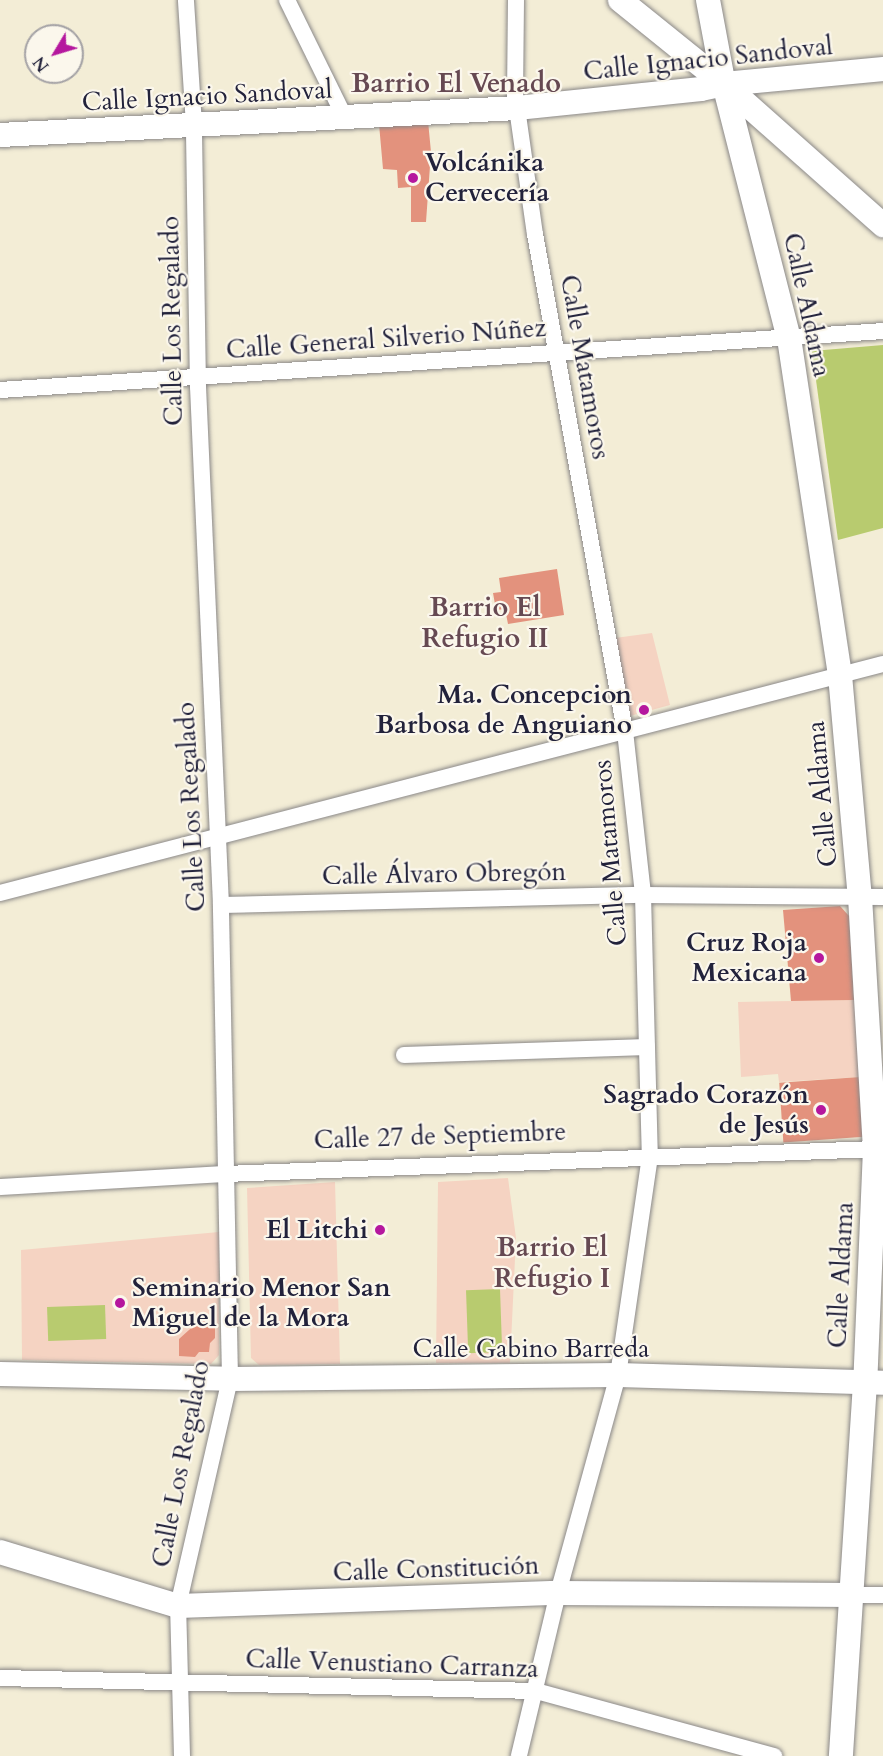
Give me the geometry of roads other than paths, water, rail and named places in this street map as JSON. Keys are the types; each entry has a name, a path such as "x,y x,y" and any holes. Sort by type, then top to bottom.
{"street":[{"name":"Calle Los Regalado","path":"182,1756 178,1606 230,1379 221,905 198,376 194,125 186,0"},
{"path":"287,0 345,118"},
{"name":"Calle Matamoros","path":"516,0 517,108 555,354 625,730 643,895 650,1156 618,1375 558,1593 519,1756"},
{"path":"620,0 724,84 883,225"},
{"name":"Calle Aldama","path":"708,0 724,84 789,338 871,897 879,1149 874,1383 852,1595 841,1756"},
{"name":"Calle Ignacio Sandoval","path":"0,135 517,108 701,90 724,84 883,69"},
{"name":"Calle General Silverio Núñez","path":"0,390 883,331"},
{"path":"0,893 883,664"},
{"name":"Calle Álvaro Obregón","path":"221,905 643,895 871,897"},
{"path":"404,1055 647,1047"},
{"name":"Calle 27 de Septiembre","path":"0,1187 225,1174 879,1149"},
{"name":"Calle Gabino Barreda","path":"0,1374 230,1379 618,1375 874,1383"},
{"name":"Calle Constitución","path":"0,1552 178,1606 558,1593 883,1595"},
{"name":"Calle Venustiano Carranza","path":"0,1678 536,1691 774,1756"}],"place":[{"name":"Volcánika Cervecería","path":"413,178"},
{"name":"Ma. Concepcion Barbosa de Anguiano","path":"644,710"},
{"name":"Cruz Roja Mexicana","path":"819,958"},
{"name":"Sagrado Corazón de Jesús","path":"821,1110"},
{"name":"El Litchi","path":"380,1230"},
{"name":"Seminario Menor San Miguel de la Mora","path":"120,1303"}],"district":[{"name":"Barrio El Venado","path":"456,84"},
{"name":"Barrio El Refugio II","path":"485,622"},
{"name":"Barrio El Refugio I","path":"552,1262"}]}
